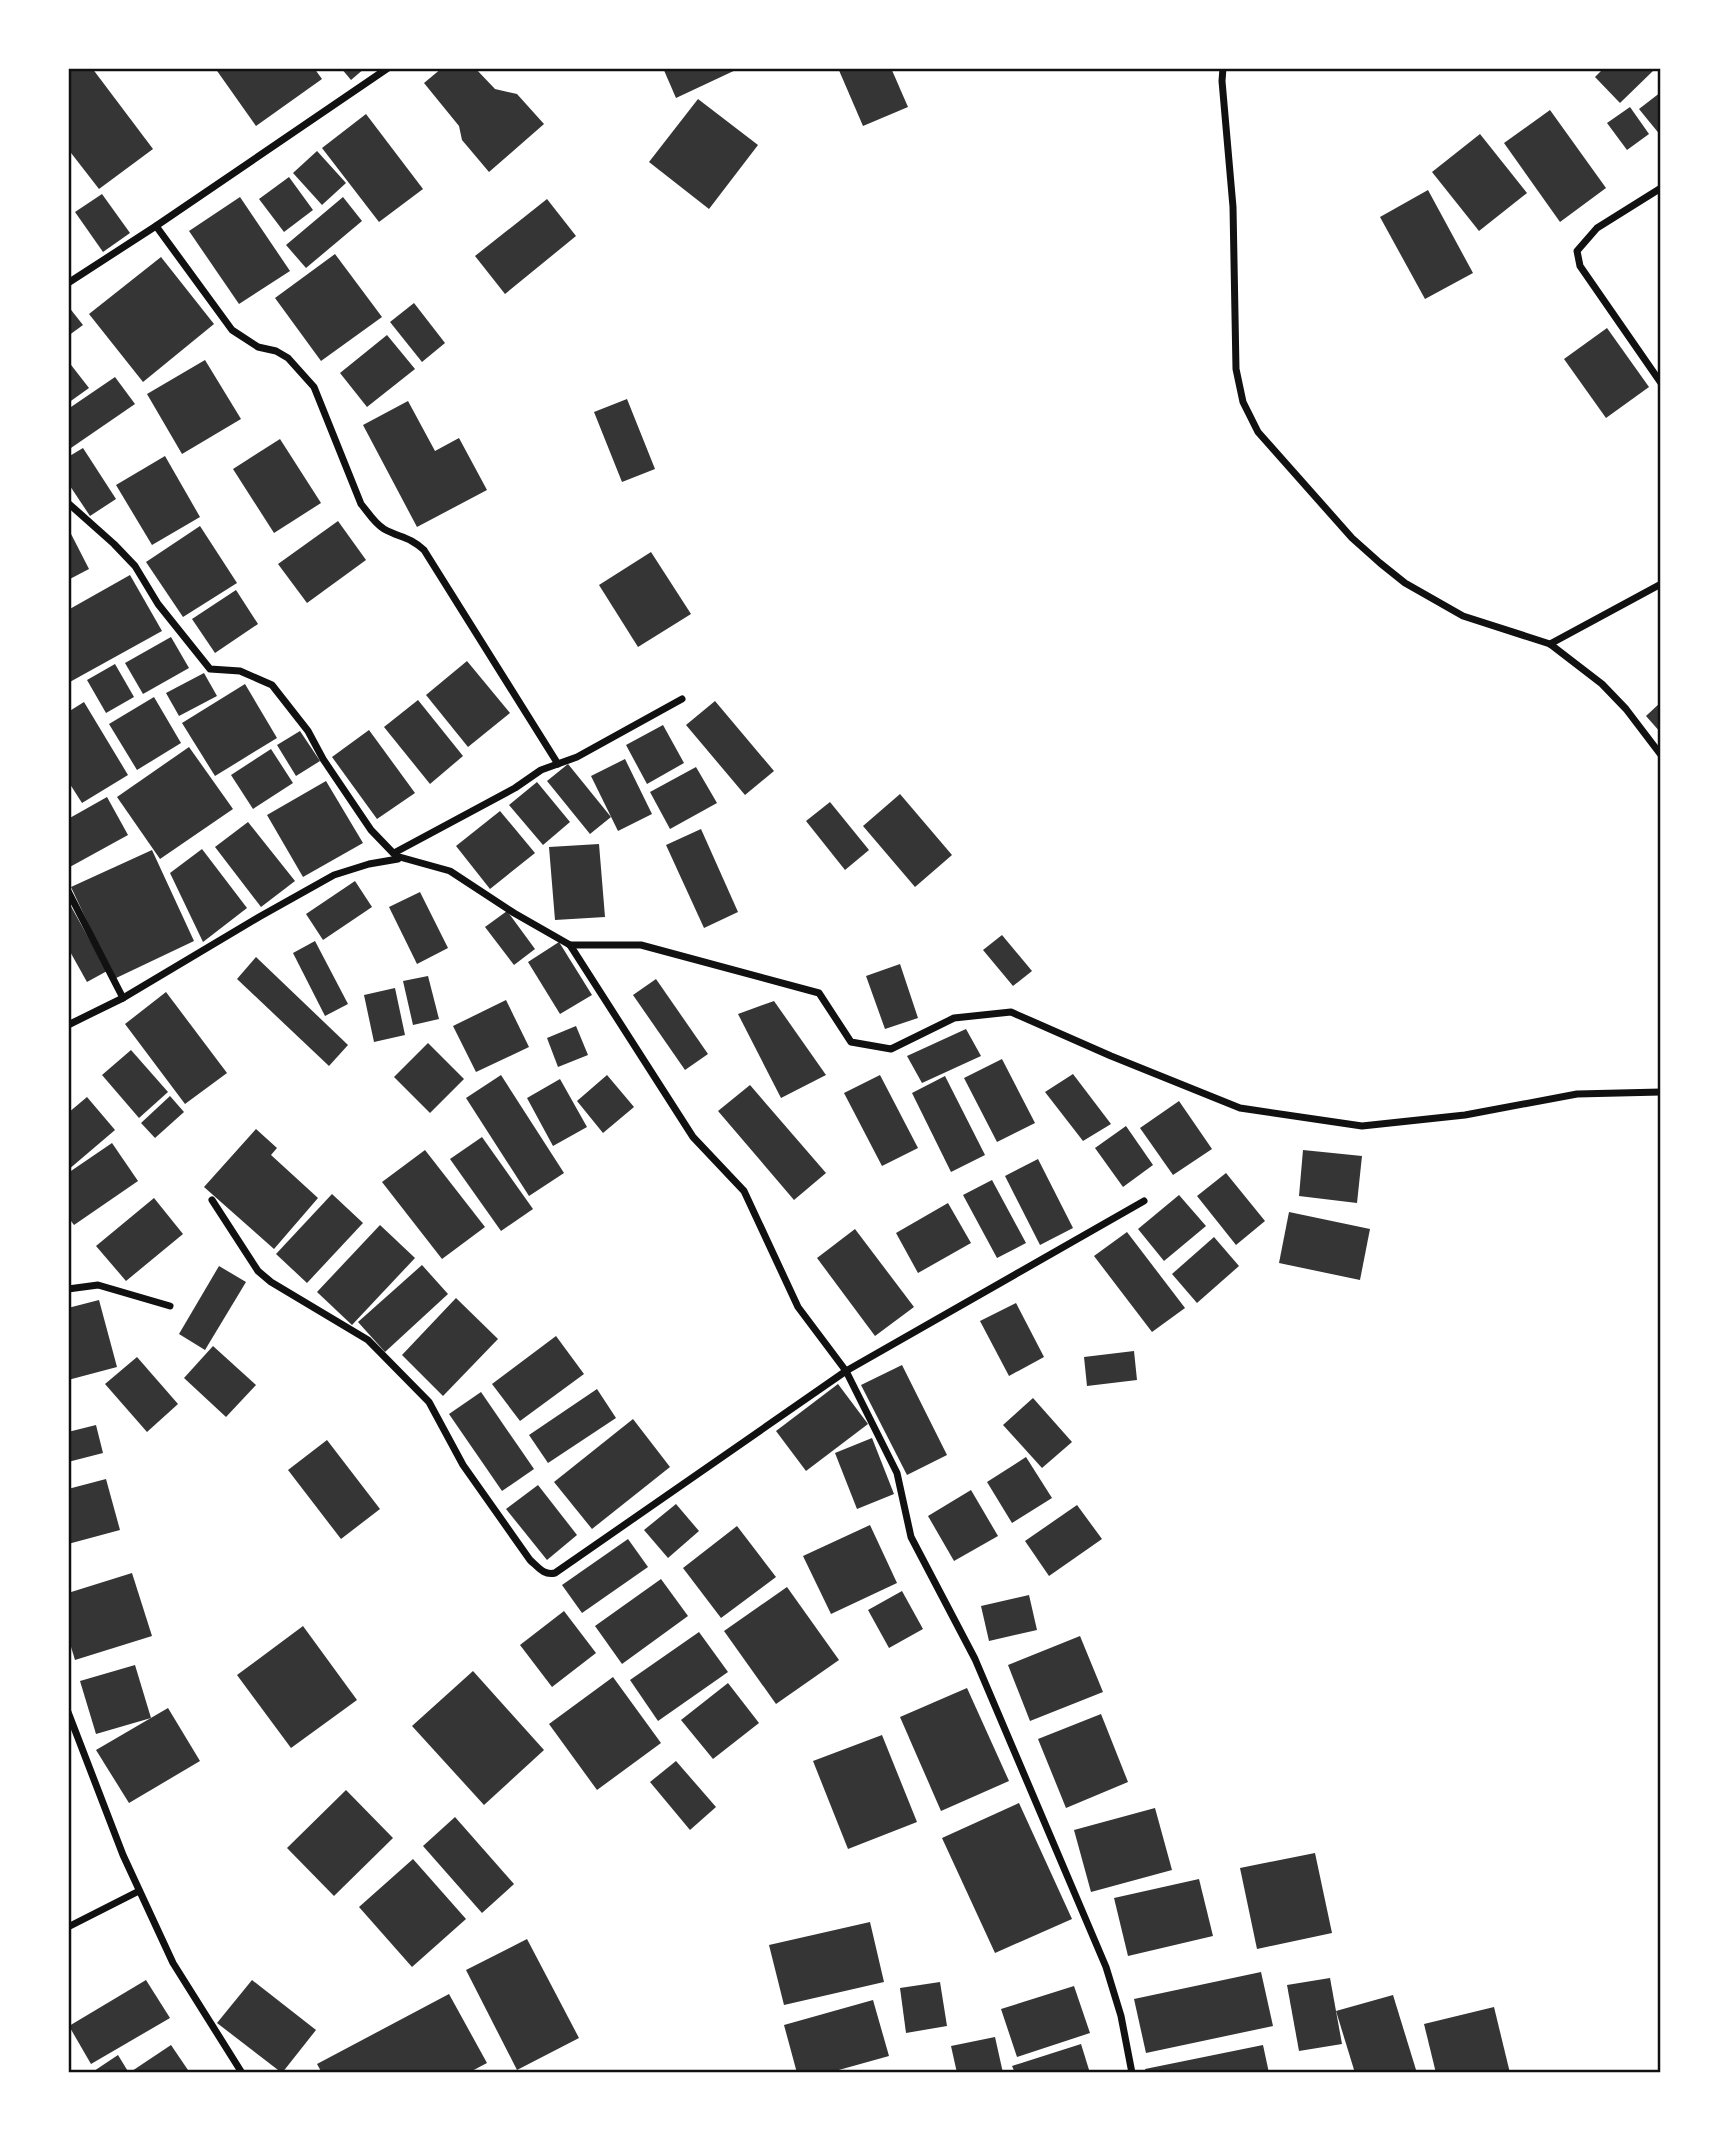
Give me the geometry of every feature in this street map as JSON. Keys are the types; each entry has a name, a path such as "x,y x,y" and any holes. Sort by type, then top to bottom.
{"street":[{"path":"68,283 388,68"},
{"path":"1223,68 1233,207 1236,369 1243,402 1250,418 1283,462 1352,538 1405,583 1463,616 1550,644 1602,684 1626,709 1661,755"},
{"path":"1661,188 1597,228 1577,251 1580,266 1661,383"},
{"path":"156,226 232,330 258,347 276,351 288,358 314,387 361,504 384,529 412,539 424,550 558,764"},
{"path":"68,503 135,566 158,604 210,669 240,671 272,685 308,731 323,759 371,830 398,859 369,864 334,875 123,998 68,1025"},
{"path":"1550,644 1661,584"},
{"path":"395,854 515,788 541,770 577,757 682,699"},
{"path":"395,854 450,871 514,913 570,944 641,945 819,993 851,1042 891,1049 954,1018 1011,1012 1240,1108 1362,1126 1465,1115 1577,1094 1661,1092"},
{"path":"68,891 123,998"},
{"path":"570,944 693,1137 744,1191 798,1307 846,1371 897,1473 911,1537 975,1659 1106,1967 1121,2016 1132,2073"},
{"path":"212,1200 258,1271 271,1282 368,1339 429,1402 463,1465 530,1560 546,1573 555,1573 846,1371 1144,1201"},
{"path":"68,1289 98,1285 170,1306"},
{"path":"68,1712 123,1855 173,1963 242,2073"},
{"path":"68,1927 139,1891"}],"building":[{"path":"70,68 92,68 153,149 99,189 68,149"},
{"path":"215,68 314,68 322,79 256,126"},
{"path":"341,68 365,68 351,80"},
{"path":"442,68 475,68 495,89 517,94 544,124 489,172 462,140 459,126 424,83"},
{"path":"663,68 740,68 676,98"},
{"path":"838,68 891,68 908,107 863,126"},
{"path":"1604,68 1656,68 1620,103 1595,77"},
{"path":"1661,92 1661,136 1639,109"},
{"path":"698,99 758,145 709,209 649,162"},
{"path":"1630,107 1649,134 1627,150 1607,123"},
{"path":"1550,110 1606,188 1560,222 1504,143"},
{"path":"366,114 423,189 379,222 322,148"},
{"path":"1480,134 1527,193 1479,231 1432,172"},
{"path":"317,151 346,183 322,205 293,173"},
{"path":"289,177 313,210 284,232 259,199"},
{"path":"1428,190 1473,273 1425,299 1380,217"},
{"path":"102,194 130,233 103,252 75,212"},
{"path":"240,197 290,271 239,304 189,231"},
{"path":"343,197 362,221 306,268 286,245"},
{"path":"547,199 576,236 505,294 475,256"},
{"path":"335,254 382,317 321,361 275,298"},
{"path":"161,257 214,324 143,382 89,314"},
{"path":"414,303 445,343 422,362 390,322"},
{"path":"68,306 83,325 68,336"},
{"path":"1607,328 1649,387 1606,418 1564,359"},
{"path":"387,335 415,369 367,407 340,373"},
{"path":"205,360 241,419 182,454 147,394"},
{"path":"68,361 89,388 68,403"},
{"path":"115,377 135,404 68,450 68,409"},
{"path":"627,399 655,469 622,482 594,412"},
{"path":"408,401 435,451 459,438 487,490 417,527 363,425"},
{"path":"280,439 321,503 274,533 233,469"},
{"path":"83,448 116,499 90,516 68,483 68,457"},
{"path":"165,456 200,517 152,545 116,485"},
{"path":"338,521 366,560 307,603 278,564"},
{"path":"200,526 237,583 183,617 146,562"},
{"path":"68,528 89,569 68,580"},
{"path":"651,552 691,614 638,647 599,585"},
{"path":"130,575 162,631 68,683 68,610"},
{"path":"236,590 258,624 215,653 192,619"},
{"path":"171,637 189,668 143,694 125,663"},
{"path":"467,661 510,713 468,747 426,695"},
{"path":"115,664 134,697 106,713 87,680"},
{"path":"204,673 217,696 179,716 166,693"},
{"path":"245,684 277,738 215,776 182,723"},
{"path":"154,697 181,743 137,770 109,724"},
{"path":"418,700 463,756 430,784 384,727"},
{"path":"715,701 774,771 745,795 686,725"},
{"path":"84,702 128,775 82,803 68,781 68,712"},
{"path":"1661,702 1661,733 1646,716"},
{"path":"663,725 684,763 647,784 626,745"},
{"path":"369,730 415,793 377,819 332,757"},
{"path":"300,731 320,761 296,776 277,745"},
{"path":"189,747 233,809 160,859 117,797"},
{"path":"271,749 293,783 253,809 231,775"},
{"path":"625,759 652,814 618,831 591,776"},
{"path":"568,764 611,817 590,834 547,781"},
{"path":"696,767 717,803 670,829 650,792"},
{"path":"326,781 363,843 303,877 267,815"},
{"path":"537,782 570,822 543,845 509,805"},
{"path":"900,794 952,855 915,887 863,826"},
{"path":"107,797 128,835 68,868 68,819"},
{"path":"830,802 869,850 845,870 806,821"},
{"path":"500,811 535,853 490,889 456,846"},
{"path":"248,822 295,881 261,907 215,847"},
{"path":"701,829 738,912 704,928 666,845"},
{"path":"599,844 605,917 555,920 549,847"},
{"path":"202,849 247,908 203,942 170,873"},
{"path":"152,850 194,941 114,979 71,887"},
{"path":"355,881 372,907 323,940 306,914"},
{"path":"420,892 448,948 417,964 389,907"},
{"path":"68,901 107,971 87,982 68,948"},
{"path":"507,911 535,949 514,965 485,927"},
{"path":"1002,935 1032,971 1013,986 983,950"},
{"path":"315,941 348,1004 325,1016 293,953"},
{"path":"559,942 592,995 560,1014 528,962"},
{"path":"256,957 348,1045 329,1066 237,979"},
{"path":"900,964 918,1018 885,1029 866,976"},
{"path":"428,976 439,1019 413,1025 403,981"},
{"path":"656,979 708,1054 685,1070 633,995"},
{"path":"395,988 405,1035 374,1042 364,995"},
{"path":"166,992 227,1073 185,1104 125,1024"},
{"path":"506,1000 529,1047 476,1072 453,1026"},
{"path":"774,1001 826,1075 781,1098 738,1014"},
{"path":"576,1026 588,1055 558,1067 547,1038"},
{"path":"966,1029 981,1056 922,1083 907,1056"},
{"path":"428,1043 464,1079 430,1113 394,1077"},
{"path":"131,1050 168,1092 139,1118 102,1075"},
{"path":"1002,1059 1035,1123 997,1142 964,1078"},
{"path":"1073,1074 1111,1124 1083,1141 1045,1092"},
{"path":"501,1075 564,1173 529,1196 466,1098"},
{"path":"607,1075 634,1107 603,1133 577,1101"},
{"path":"880,1075 918,1148 882,1166 844,1093"},
{"path":"945,1076 985,1155 951,1172 912,1093"},
{"path":"560,1079 587,1127 553,1146 527,1098"},
{"path":"750,1085 826,1173 794,1200 718,1111"},
{"path":"170,1096 184,1112 155,1138 141,1123"},
{"path":"87,1097 115,1130 68,1170 68,1113"},
{"path":"1179,1101 1212,1149 1173,1175 1140,1128"},
{"path":"1126,1126 1153,1165 1123,1187 1095,1148"},
{"path":"256,1129 277,1148 271,1155 318,1198 274,1249 204,1187"},
{"path":"482,1137 533,1209 501,1231 450,1159"},
{"path":"112,1143 138,1181 74,1225 68,1217 68,1173"},
{"path":"425,1150 485,1227 442,1259 382,1182"},
{"path":"1303,1150 1362,1156 1357,1203 1299,1196"},
{"path":"1038,1159 1073,1228 1040,1245 1005,1176"},
{"path":"1226,1173 1265,1221 1236,1245 1197,1196"},
{"path":"992,1180 1026,1243 997,1258 963,1195"},
{"path":"332,1194 363,1223 307,1283 276,1254"},
{"path":"1179,1195 1206,1226 1164,1261 1138,1229"},
{"path":"154,1198 183,1234 126,1281 96,1246"},
{"path":"948,1203 971,1243 918,1273 896,1233"},
{"path":"1289,1212 1370,1229 1360,1280 1279,1263"},
{"path":"380,1225 415,1258 352,1325 317,1292"},
{"path":"855,1229 914,1307 875,1336 817,1258"},
{"path":"1127,1232 1185,1308 1152,1332 1094,1256"},
{"path":"1214,1237 1239,1266 1197,1303 1172,1274"},
{"path":"422,1265 448,1294 385,1352 358,1322"},
{"path":"219,1266 246,1282 205,1350 179,1334"},
{"path":"456,1298 498,1339 443,1396 402,1355"},
{"path":"99,1300 117,1367 68,1380 68,1308"},
{"path":"1016,1303 1044,1357 1009,1376 980,1321"},
{"path":"556,1336 584,1374 520,1421 492,1384"},
{"path":"213,1346 256,1385 226,1417 184,1378"},
{"path":"1134,1351 1137,1380 1087,1386 1084,1357"},
{"path":"137,1357 178,1404 147,1432 105,1384"},
{"path":"902,1365 947,1455 907,1475 861,1385"},
{"path":"838,1384 868,1424 806,1471 776,1431"},
{"path":"597,1389 616,1418 548,1463 529,1435"},
{"path":"481,1392 534,1469 502,1491 449,1414"},
{"path":"1033,1398 1072,1442 1042,1468 1003,1425"},
{"path":"633,1419 670,1467 592,1529 554,1482"},
{"path":"96,1425 103,1453 68,1462 68,1432"},
{"path":"872,1438 894,1494 857,1509 835,1453"},
{"path":"327,1440 380,1509 341,1539 288,1470"},
{"path":"1026,1457 1052,1498 1012,1523 987,1482"},
{"path":"106,1479 120,1530 68,1544 68,1489"},
{"path":"538,1485 577,1535 547,1560 506,1509"},
{"path":"971,1490 998,1536 954,1561 928,1516"},
{"path":"676,1504 699,1531 668,1558 644,1530"},
{"path":"1077,1505 1102,1539 1049,1576 1025,1541"},
{"path":"870,1525 897,1583 831,1614 803,1556"},
{"path":"737,1526 776,1577 721,1618 683,1568"},
{"path":"628,1539 648,1567 582,1613 562,1585"},
{"path":"132,1573 152,1636 75,1660 68,1637 68,1593"},
{"path":"661,1579 688,1616 622,1664 595,1626"},
{"path":"787,1587 839,1660 776,1704 724,1631"},
{"path":"902,1591 923,1629 889,1648 868,1610"},
{"path":"1029,1595 1037,1630 989,1641 981,1606"},
{"path":"564,1611 596,1653 552,1687 520,1645"},
{"path":"303,1626 357,1700 291,1748 237,1675"},
{"path":"699,1632 728,1672 658,1721 630,1680"},
{"path":"1080,1636 1103,1692 1030,1721 1008,1665"},
{"path":"135,1665 151,1718 96,1734 80,1681"},
{"path":"473,1671 544,1750 484,1805 412,1726"},
{"path":"613,1677 661,1743 597,1790 549,1724"},
{"path":"728,1683 759,1723 713,1759 681,1720"},
{"path":"967,1688 1009,1781 941,1811 900,1717"},
{"path":"168,1708 200,1761 129,1803 96,1750"},
{"path":"1101,1714 1128,1782 1066,1808 1038,1739"},
{"path":"882,1735 917,1822 848,1849 813,1761"},
{"path":"676,1761 716,1807 690,1830 650,1782"},
{"path":"346,1790 393,1838 334,1896 287,1848"},
{"path":"1019,1803 1072,1919 995,1953 942,1838"},
{"path":"1155,1808 1172,1870 1091,1892 1074,1830"},
{"path":"455,1817 514,1884 482,1913 423,1846"},
{"path":"1315,1853 1332,1933 1257,1949 1240,1868"},
{"path":"413,1859 466,1919 412,1967 359,1907"},
{"path":"1199,1879 1213,1936 1128,1956 1114,1898"},
{"path":"870,1922 884,1982 784,2005 769,1945"},
{"path":"527,1939 579,2038 517,2070 466,1970"},
{"path":"1261,1972 1273,2026 1146,2053 1134,1999"},
{"path":"1330,1978 1342,2044 1299,2051 1287,1985"},
{"path":"146,1980 170,2018 91,2064 69,2026"},
{"path":"252,1980 316,2030 282,2073 217,2023"},
{"path":"940,1982 947,2026 906,2033 900,1988"},
{"path":"1074,1986 1090,2033 1017,2057 1001,2009"},
{"path":"449,1994 487,2063 468,2073 322,2073 317,2064"},
{"path":"1393,1995 1417,2073 1355,2073 1336,2011"},
{"path":"873,2000 889,2056 828,2073 797,2073 784,2025"},
{"path":"1494,2007 1510,2073 1436,2073 1424,2024"},
{"path":"995,2037 1003,2073 957,2073 951,2046"},
{"path":"1081,2044 1090,2073 1015,2073 1012,2066"},
{"path":"171,2045 190,2073 129,2073"},
{"path":"1263,2045 1269,2073 1146,2073 1145,2069"},
{"path":"118,2055 129,2073 91,2073"}]}
